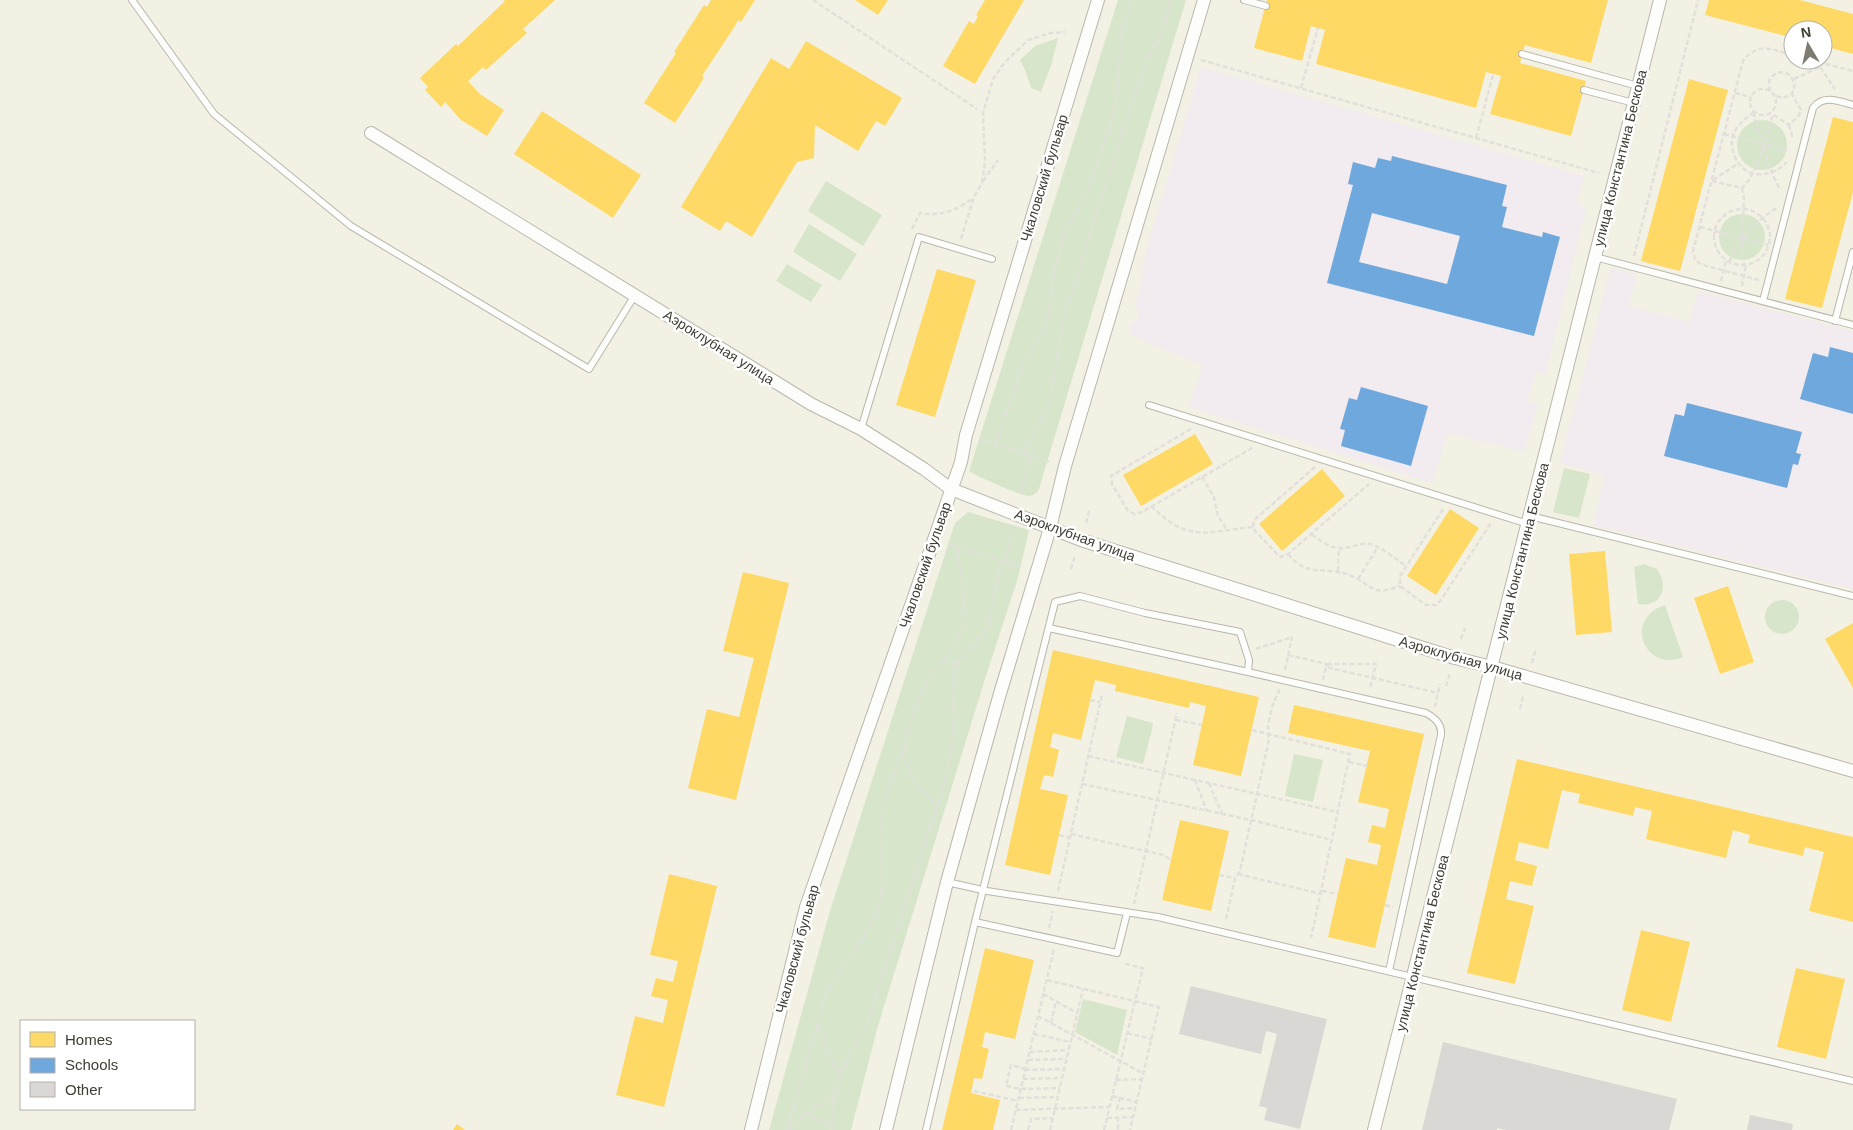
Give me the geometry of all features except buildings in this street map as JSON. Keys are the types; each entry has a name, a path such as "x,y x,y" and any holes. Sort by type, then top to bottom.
{"street":[{"name":"Чкаловский бульвар","path":"751,1130 806,907 952,489 1098,0"},
{"path":"886,1130 947,882 999,697 1050,528 1068,456 1204,0"},
{"name":"улица Константина Бескова","path":"1374,1130 1660,0"},
{"name":"Аэроклубная улица","path":"371,133 811,404 861,428 952,489 1080,540 1455,658 1853,771"}],"lane":[{"path":"132,0 214,114 352,226 588,369 635,295"},
{"path":"1244,0 1266,6"},
{"path":"1522,54 1638,86"},
{"path":"1584,90 1634,104"},
{"path":"1762,301 1813,108 1828,99 1850,104"},
{"path":"861,428 919,237 992,259"},
{"path":"1835,320 1853,252"},
{"path":"1595,257 1853,325"},
{"path":"1149,405 1496,514 1529,520 1853,596"},
{"path":"926,1130 975,922 1055,602 1080,596 1145,613 1240,632 1249,660 1248,672"},
{"path":"1049,628 1426,713 1437,720 1442,730 1389,971"},
{"path":"947,882 984,890 1158,917 1853,1081"},
{"path":"975,922 1117,953 1127,912"}],"path":[{"path":"813,0 977,109"},
{"path":"996,444 1024,361 1044,332 1049,315 1054,270 1066,228 1087,192 1108,132 1118,95 1122,30 1131,0"},
{"path":"1023,453 1042,420 1051,396 1065,308 1072,294 1147,59 1162,33 1170,0"},
{"path":"1631,267 1698,0"},
{"path":"1302,88 1318,28"},
{"path":"982,182 985,162 983,114 993,79 1005,62 1028,40 1051,32 1065,32"},
{"path":"1768,282 1703,266 1696,262 1693,251 1743,61 1749,53 1757,49 1768,49 1783,53"},
{"path":"1201,60 1600,173"},
{"path":"1833,66 1853,71"},
{"path":"1794,79 1814,70"},
{"path":"1822,70 1850,104"},
{"path":"1770,92 1769,81 1776,74 1786,73 1794,79 1795,84 1792,94 1801,110 1799,115 1789,125"},
{"path":"1476,138 1493,74"},
{"path":"1718,290 1728,261 1742,238 1768,212 1788,203 1772,174 1754,112 1750,105 1751,97 1757,90 1766,89 1774,95 1783,98 1792,94"},
{"path":"1735,93 1751,97"},
{"path":"1742,188 1752,174 1763,144 1775,104 1774,95"},
{"path":"1754,112 1762,115 1772,113 1789,125 1794,152 1782,168 1772,174 1752,174 1738,163 1732,149 1733,136 1738,127 1754,112"},
{"path":"1724,134 1802,154"},
{"path":"959,249 974,197 998,160"},
{"path":"1712,181 1738,163"},
{"path":"1712,181 1742,188"},
{"path":"1740,295 1745,276 1742,238 1744,208 1742,188"},
{"path":"919,237 912,229 920,213 947,213 964,205 974,197"},
{"path":"1744,208 1754,211 1763,218 1769,229 1769,245 1760,258 1745,265 1728,261 1716,249 1714,231 1724,214 1744,208"},
{"path":"1700,227 1777,247"},
{"path":"1203,422 1111,476 1112,484 1128,511 1136,514 1264,441"},
{"path":"978,439 1052,462"},
{"path":"1021,494 1030,455"},
{"path":"1324,460 1254,520 1253,527 1276,556 1283,557 1288,554 1378,476"},
{"path":"1202,477 1214,497 1218,516 1227,530"},
{"path":"1400,586 1400,576 1449,499"},
{"path":"1151,506 1174,526 1185,531 1196,533 1253,527"},
{"path":"1086,523 1089,511"},
{"path":"1400,586 1426,605 1436,605 1496,514"},
{"path":"1005,562 1014,525"},
{"path":"1312,534 1325,545 1339,549 1359,544 1373,545 1406,566"},
{"path":"949,544 1020,567"},
{"path":"788,1130 826,993 836,975 869,928 878,909 881,891 884,806 923,688 944,658 961,628 964,609 957,547"},
{"path":"1358,579 1378,548"},
{"path":"1338,571 1339,549"},
{"path":"1288,554 1294,562 1306,569 1338,571 1358,579 1377,590 1387,590 1400,586"},
{"path":"1071,569 1075,556"},
{"path":"805,1114 832,1128 832,1107 840,1074 850,1052 865,1029 946,778 955,729 953,698 956,665 988,627 1001,561"},
{"path":"1461,638 1465,628"},
{"path":"1226,919 1258,793 1269,739 1267,733 1275,698 1282,681 1292,637 1247,652"},
{"path":"1531,665 1536,648"},
{"path":"1288,655 1326,664 1376,664 1373,676"},
{"path":"944,658 956,665"},
{"path":"1326,664 1326,667 1438,694"},
{"path":"1446,686 1450,673"},
{"path":"1432,717 1440,684"},
{"path":"1060,881 1102,695"},
{"path":"1520,709 1523,696"},
{"path":"1090,700 1100,702"},
{"path":"1135,898 1177,713"},
{"path":"1176,720 1202,725"},
{"path":"1252,730 1350,754 1310,938"},
{"path":"904,746 909,770 914,782 937,806"},
{"path":"1088,756 1338,812"},
{"path":"1348,762 1367,766"},
{"path":"1195,780 1207,811"},
{"path":"1209,783 1222,814"},
{"path":"1082,784 1251,820 1332,840"},
{"path":"1059,835 1146,851 1163,855 1171,860"},
{"path":"1238,874 1338,894"},
{"path":"1219,875 1235,878"},
{"path":"1011,1130 1054,947"},
{"path":"1104,1130 1143,968 1120,963"},
{"path":"1047,980 1159,1007 1130,1130"},
{"path":"1050,1130 1083,989"},
{"path":"1043,994 1078,1013"},
{"path":"1051,1023 1056,1001"},
{"path":"1038,1016 1144,1074"},
{"path":"818,1022 828,1056 840,1074"},
{"path":"1034,1034 1070,1042"},
{"path":"1127,1034 1152,1039"},
{"path":"1030,1052 1069,1050"},
{"path":"1056,1051 1056,1059"},
{"path":"1028,1060 1067,1059"},
{"path":"1060,1088 1021,1089 1006,1086 1011,1065 1025,1070 1064,1069"},
{"path":"1046,1070 1047,1078"},
{"path":"1023,1079 1062,1078"},
{"path":"1116,1080 1142,1079"},
{"path":"1040,1089 1040,1097"},
{"path":"974,1091 1018,1099 1058,1097"},
{"path":"788,1130 805,1114 835,1095"},
{"path":"1112,1096 1137,1102"},
{"path":"1120,1097 1117,1109 1135,1108"},
{"path":"1016,1110 1110,1107"},
{"path":"1118,1117 1118,1130"},
{"path":"1107,1118 1133,1117"},
{"path":"1028,1130 1031,1119 1052,1118"}],"shaded area":[{"path":"1201,67 1584,176 1577,204 1586,208 1546,374 1536,372 1528,401 1538,404 1524,452 1448,433 1432,483 1188,407 1203,366 1130,335 1130,323 1136,322 1139,310 1135,306 1140,289 1146,251"},
{"path":"1611,268 1637,275 1629,306 1689,322 1698,291 1853,331 1853,589 1593,525 1605,475 1560,463"}],"green space":[{"path":"1118,0 1186,0 1039,489 1030,496 1000,486 969,471"},
{"path":"1058,38 1051,66 1041,92 1031,88 1020,60 1035,46"},
{"path":"1762,120 1776,124 1783,131 1787,145 1783,159 1776,166 1762,170 1748,166 1741,159 1737,145 1741,131 1748,124"},
{"path":"826,181 882,215 863,246 808,211"},
{"path":"1742,214 1755,218 1761,224 1765,237 1761,250 1755,256 1742,260 1729,256 1723,250 1719,237 1723,224 1729,218"},
{"path":"809,224 857,254 840,281 793,252"},
{"path":"787,264 822,285 811,302 776,281"},
{"path":"1564,468 1590,474 1579,518 1553,512"},
{"path":"968,512 1029,530 1018,578 878,1026 851,1130 769,1130 830,911 955,523"},
{"path":"1644,564 1657,569 1661,576 1663,589 1658,599 1652,603 1638,604 1634,567"},
{"path":"1782,600 1794,605 1799,617 1794,629 1782,634 1770,629 1765,617 1770,605"},
{"path":"1665,605 1683,657 1669,660 1658,657 1649,651 1644,642 1642,631 1645,621 1652,612"},
{"path":"1127,716 1153,723 1143,764 1116,757"},
{"path":"1294,754 1323,760 1313,802 1285,796"},
{"path":"1083,999 1127,1010 1117,1055 1075,1032"}]}
